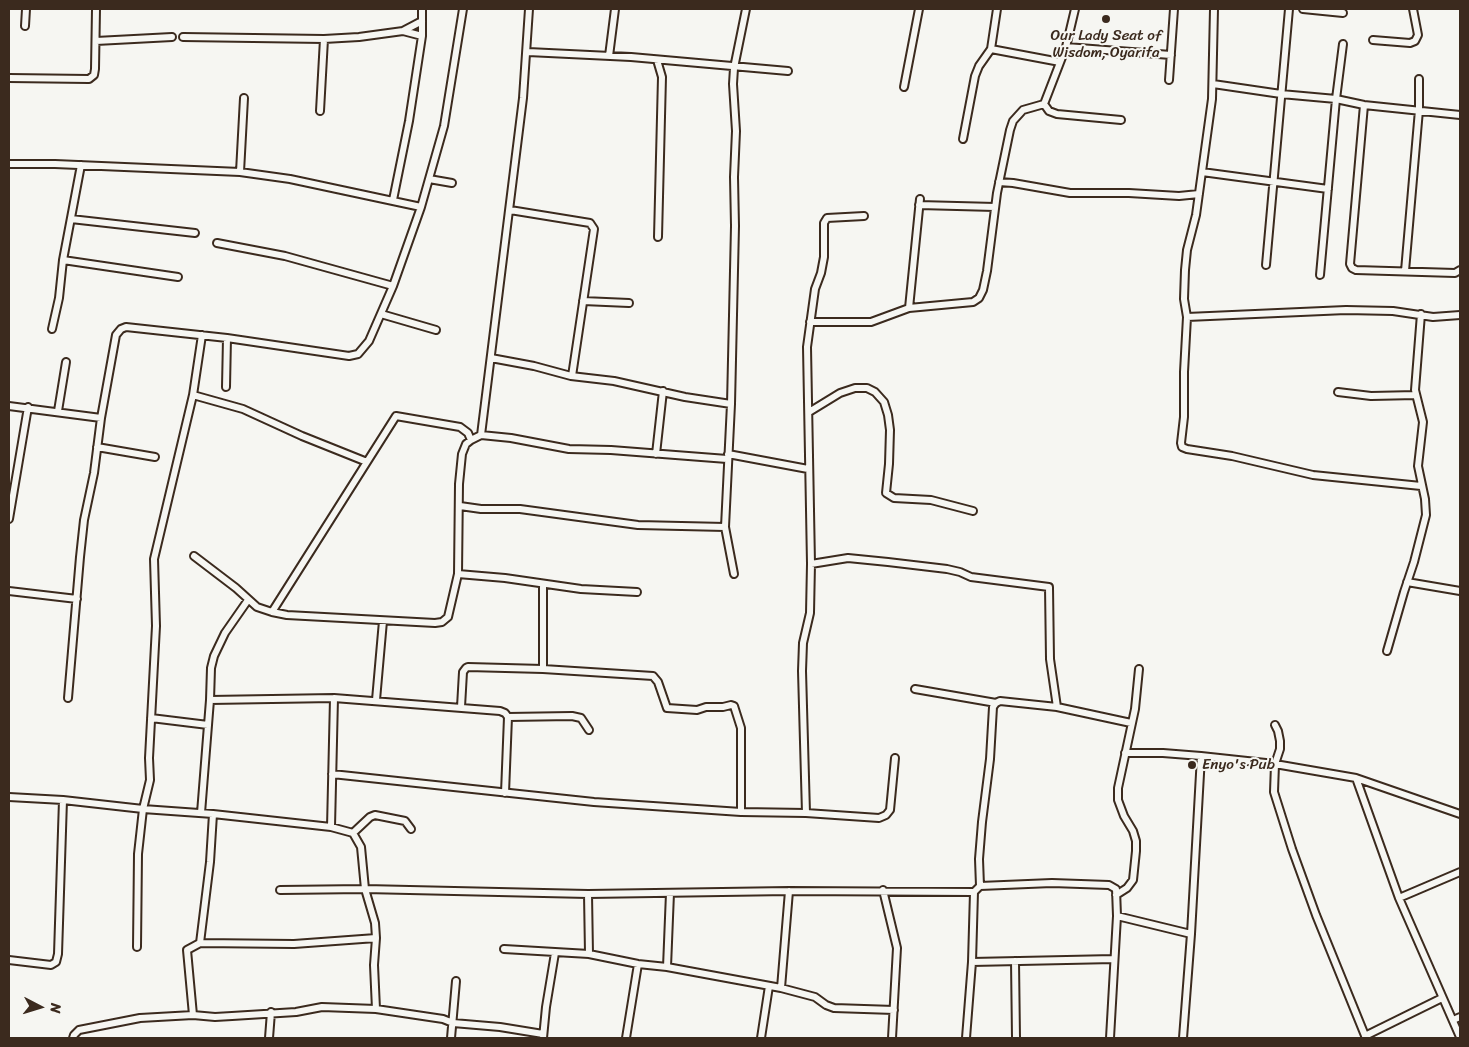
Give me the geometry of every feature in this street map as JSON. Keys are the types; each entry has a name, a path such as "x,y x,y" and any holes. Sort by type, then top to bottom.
{"street":[{"path":"25,26 26,9"},
{"path":"9,78 90,79 95,69 96,9"},
{"path":"393,200 409,121 422,36 422,9"},
{"path":"68,698 83,530 116,335 126,326 227,338 349,356 358,354 369,341 393,286 421,207 444,126 463,9"},
{"path":"481,435 528,52 529,9"},
{"path":"609,56 615,9"},
{"path":"734,574 725,527 731,404 735,226 734,178 736,131 734,68 746,9"},
{"path":"904,87 919,9"},
{"path":"963,140 975,76 979,66 991,49 998,9"},
{"path":"1044,104 1066,46 1074,9"},
{"path":"1169,80 1174,9"},
{"path":"1214,9 1213,84 1199,194 1186,259 1184,284 1187,317 1182,446 1187,449 1232,456 1313,475 1421,486"},
{"path":"1266,265 1289,9"},
{"path":"1302,9 1343,13"},
{"path":"1374,40 1410,43 1415,41 1418,35 1413,9"},
{"path":"183,37 324,39 359,37 403,31 422,21"},
{"path":"403,31 422,36"},
{"path":"96,41 172,37"},
{"path":"320,111 324,39"},
{"path":"1320,275 1336,99 1343,44"},
{"path":"1066,46 1171,55"},
{"path":"991,49 1060,62"},
{"path":"528,52 609,56 734,68 788,71"},
{"path":"657,60 662,77 658,237"},
{"path":"1405,271 1419,110 1419,79"},
{"path":"1213,84 1281,94 1336,99 1364,105 1460,114"},
{"path":"240,172 244,98"},
{"path":"1044,104 1049,111 1057,114 1121,120"},
{"path":"810,322 871,322 909,308 973,302 978,298 987,271 994,207 1013,121 1023,110 1044,104"},
{"path":"1364,105 1350,264 1356,270 1455,273 1460,271"},
{"path":"9,164 240,172 290,179 421,207"},
{"path":"52,329 81,165"},
{"path":"1202,172 1328,189"},
{"path":"429,179 452,183"},
{"path":"999,182 1014,183 1070,194 1129,193 1179,196 1199,194"},
{"path":"909,308 919,202 994,207"},
{"path":"510,210 593,225 594,229 572,376"},
{"path":"806,813 802,671 804,644 810,614 811,564 807,347 815,289 824,257 824,223 827,218 864,216"},
{"path":"70,219 195,233"},
{"path":"217,243 285,256 393,286"},
{"path":"64,260 178,277"},
{"path":"583,301 629,303"},
{"path":"1187,317 1355,310 1393,310 1433,316 1460,315"},
{"path":"380,314 436,330"},
{"path":"1387,651 1426,515 1425,499 1418,466 1423,422 1414,390 1422,314"},
{"path":"137,947 138,854 142,809 150,780 149,758 156,626 154,559 192,395 202,335"},
{"path":"226,387 227,338"},
{"path":"491,358 534,366 572,376 614,381 685,397 731,404"},
{"path":"58,411 66,362"},
{"path":"809,412 840,392 861,388 867,388 875,392 884,402 890,430 886,493 894,498 931,500 973,511"},
{"path":"656,454 663,391"},
{"path":"1338,392 1371,396 1416,395"},
{"path":"192,395 243,409 302,436 367,462"},
{"path":"9,406 101,418"},
{"path":"9,519 28,407"},
{"path":"272,612 396,416 460,427 468,433 471,440"},
{"path":"194,556 236,588 257,607 272,612 286,615 383,621 442,622 448,617 458,574 459,484 462,454 466,444 481,435 511,438 569,449 728,456 808,469"},
{"path":"97,447 155,457"},
{"path":"460,506 482,509 520,508 638,525 725,527"},
{"path":"811,564 848,558 946,569 971,577 1049,587 1050,659 1057,707"},
{"path":"458,574 505,578 581,589 637,592"},
{"path":"1407,582 1460,591"},
{"path":"543,584 543,670"},
{"path":"9,591 78,599"},
{"path":"200,813 211,668 214,656 225,633 248,600"},
{"path":"376,700 383,621"},
{"path":"461,707 463,672 466,668 653,676 658,682 668,708 697,710 706,707 732,705 741,728 741,812"},
{"path":"1116,895 1127,888 1133,880 1136,851 1133,831 1124,816 1118,800 1118,783 1135,709 1139,669"},
{"path":"915,689 996,704"},
{"path":"210,700 334,698 376,700 500,711 508,716 572,716 581,718 589,730"},
{"path":"331,827 334,698"},
{"path":"980,886 979,859 990,759 993,707 1000,701 1057,707 1131,723"},
{"path":"505,793 508,716"},
{"path":"151,718 208,725"},
{"path":"1275,725 1278,731 1280,749 1275,764 1274,792 1316,915 1366,1037 1442,998"},
{"path":"1125,753 1163,753 1275,764 1356,778 1460,814"},
{"path":"1183,1038 1201,756"},
{"path":"332,774 594,802 741,812 806,813 879,818 886,815 890,810 895,758"},
{"path":"1356,778 1399,898 1460,1038"},
{"path":"9,797 213,814 331,827 353,833 361,847 365,890 372,910 376,938 374,965 376,1009"},
{"path":"9,960 51,965 56,962 58,954 63,800"},
{"path":"200,944 210,862 213,814"},
{"path":"353,833 370,817 376,815 405,821 411,829"},
{"path":"1399,898 1460,872"},
{"path":"966,1038 972,962 974,892 980,886 1052,883 1109,885 1116,889 1117,916 1110,1038"},
{"path":"280,890 588,894 789,890 974,892"},
{"path":"780,988 789,890"},
{"path":"883,890 897,948 892,1038"},
{"path":"666,967 670,893"},
{"path":"588,894 589,954"},
{"path":"1117,916 1191,934"},
{"path":"193,1015 187,950 200,944 294,944 376,938"},
{"path":"504,949 589,954 780,988 815,997 829,1008 894,1010"},
{"path":"73,1038 79,1030 140,1018 193,1015 215,1017 296,1012 322,1007 376,1009 443,1019 453,1023 500,1026 543,1036 555,953"},
{"path":"972,962 1114,959"},
{"path":"1015,961 1016,1038"},
{"path":"626,1038 638,964"},
{"path":"451,1038 456,981"},
{"path":"761,1038 769,986"},
{"path":"269,1038 272,1012"},
{"path":"1453,1020 1460,1017"}],"place":[{"name":"Our Lady Seat of Wisdom, Oyarifa","path":"1106,19"},
{"name":"Enyo's Pub","path":"1192,765"}]}
